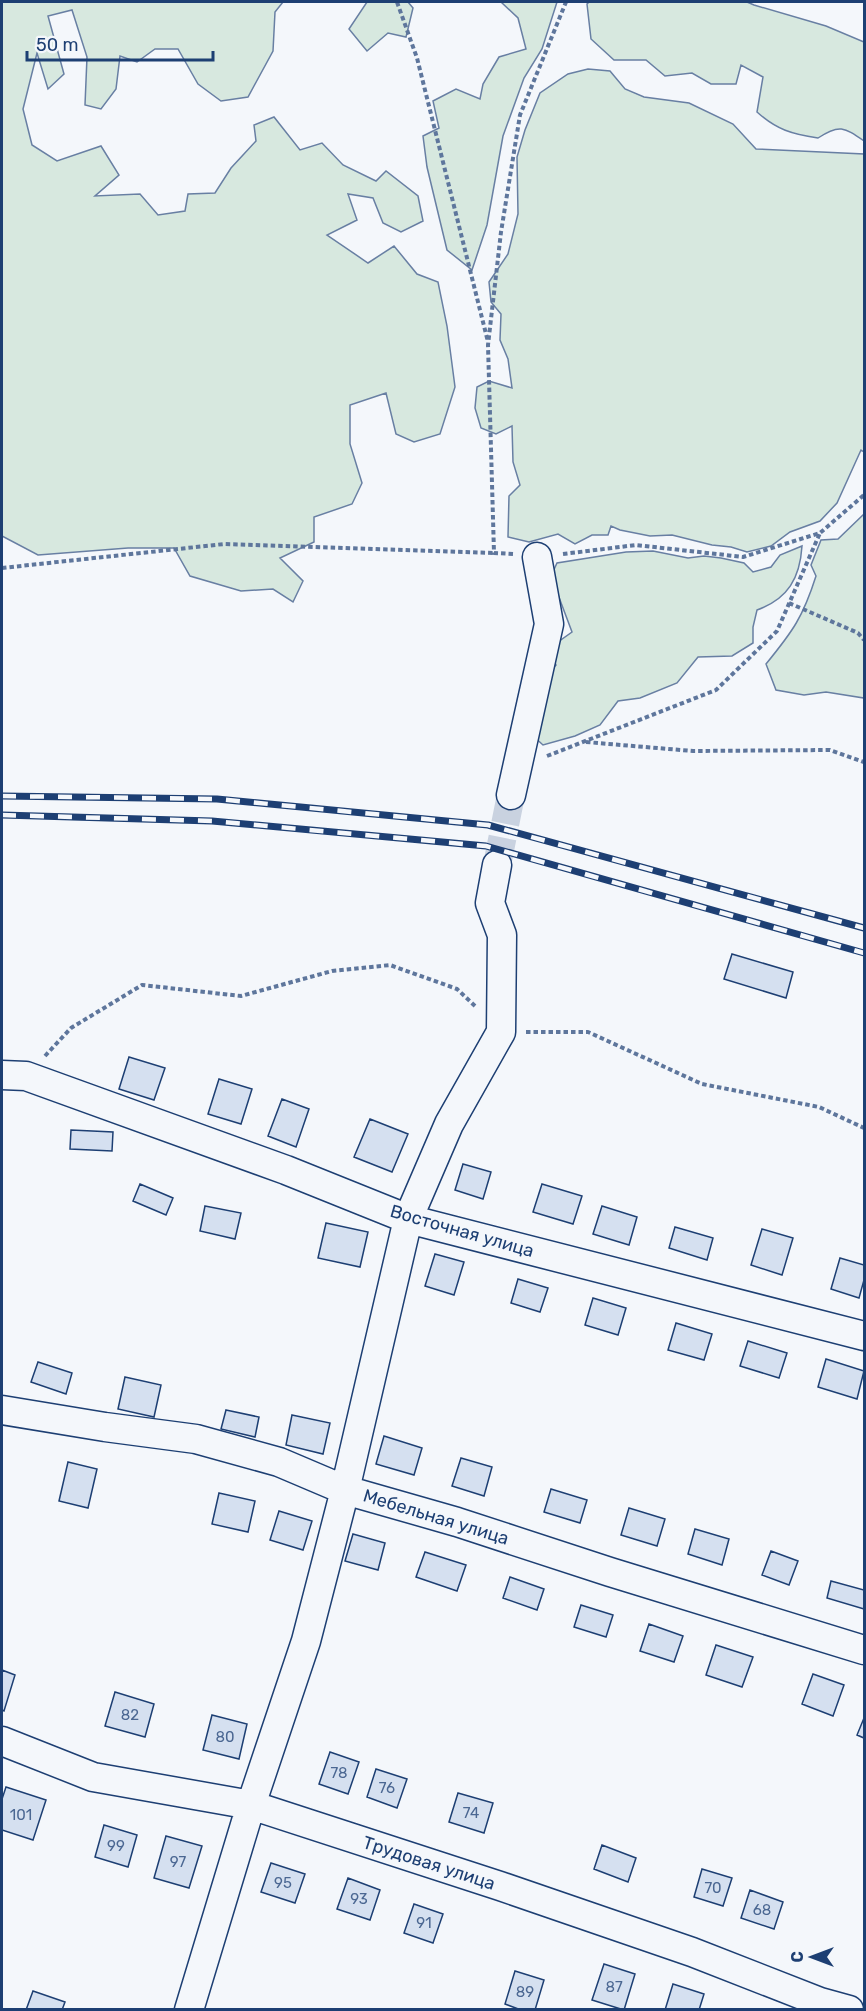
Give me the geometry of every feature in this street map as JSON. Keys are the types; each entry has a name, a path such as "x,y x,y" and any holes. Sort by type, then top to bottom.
{"street":[{"path":"511,795 549,624 537,556"},
{"path":"189,2010 251,1805 306,1641 345,1490 408,1219 449,1124 501,1032 502,935 490,903 497,865"},
{"name":"Восточная улица","path":"14,1075 286,1170 408,1219 864,1336"},
{"name":"Мебельная улица","path":"2,1410 196,1439 279,1462 345,1490 457,1522 864,1650"},
{"name":"Трудовая улица","path":"2,1741 93,1777 251,1805 681,1948 820,2002 849,2010"}],"path":[{"path":"397,2 417,58 489,345"},
{"path":"494,553 489,345 501,232 520,115 566,2"},
{"path":"2,568 224,544 537,556 636,545 743,556 820,533 864,495"},
{"path":"518,767 716,690 777,631 820,533"},
{"path":"789,603 858,633 864,640"},
{"path":"584,742 693,751 831,750 864,762"},
{"path":"14,1075 71,1028 141,985 241,996 332,971 390,965 457,988 501,1032 588,1032 702,1084 819,1107 864,1128"}],"shaded area":[{"path":"2,2 283,2 275,12 273,51 248,97 221,101 198,84 178,49 155,49 137,62 120,56 116,89 101,109 85,105 87,57 72,10 48,16 64,74 48,89 37,53 23,109 32,145 57,161 101,146 119,175 95,196 140,194 158,215 185,211 188,194 215,193 231,168 256,141 254,125 274,117 300,150 322,143 343,165 376,181 386,171 418,196 423,221 401,232 383,223 373,198 348,194 357,220 327,235 368,263 394,246 417,274 438,282 447,326 455,387 440,434 414,442 396,434 386,393 350,405 350,444 362,483 352,504 314,517 314,542 280,558 303,581 293,602 273,589 241,591 190,576 174,548 128,548 38,555 2,536"},
{"path":"367,2 408,2 413,8 406,37 388,33 367,51 349,29"},
{"path":"501,2 557,2 542,49 524,78 503,136 487,225 472,270 447,250 427,167 423,136 439,128 433,101 456,89 480,99 483,84 499,57 526,49 518,18"},
{"path":"589,2 747,2 826,26 864,42 864,141 841,129 818,138 793,133 771,123 757,112 763,77 741,65 736,84 711,84 692,73 665,76 646,60 614,60 591,39 587,4"},
{"path":"588,69 610,71 625,89 644,97 689,103 733,124 756,149 864,154 864,452 861,450 837,503 820,521 790,532 771,546 747,552 672,535 650,536 611,526 608,535 592,535 575,544 558,534 529,542 508,537 509,496 520,485 513,462 512,426 496,434 481,428 475,408 477,387 489,381 512,388 508,359 500,340 501,314 491,302 489,282 508,254 518,214 517,157 540,93 568,74"},
{"path":"864,514 864,698 826,692 804,695 776,690 766,664 790,632 807,602 816,576 811,565 821,540 838,539"},
{"path":"802,546 798,568 790,586 777,600 757,610 753,627 753,643 732,656 698,657 677,683 640,698 618,701 600,725 575,736 543,745 530,733 548,673 556,665 552,656 558,642 572,632 551,576 557,563 626,552 653,551 688,558 704,556 721,558 744,563 753,572 771,567 780,555"}],"building":[{"path":"732,954 793,972 786,998 724,979"},
{"path":"129,1057 165,1068 154,1100 119,1089"},
{"path":"219,1079 252,1089 241,1124 208,1114"},
{"path":"282,1099 309,1109 296,1147 268,1136"},
{"path":"370,1119 408,1134 392,1172 354,1157"},
{"path":"71,1130 113,1132 112,1151 70,1149"},
{"path":"463,1164 491,1172 483,1199 455,1190"},
{"path":"140,1184 173,1198 166,1215 133,1201"},
{"path":"542,1184 582,1196 573,1224 533,1212"},
{"path":"205,1206 241,1213 235,1239 200,1231"},
{"path":"602,1206 637,1217 629,1245 593,1234"},
{"path":"326,1223 368,1232 360,1267 318,1258"},
{"path":"675,1227 713,1238 707,1260 669,1248"},
{"path":"762,1229 793,1238 782,1275 751,1265"},
{"path":"435,1254 464,1262 454,1295 425,1286"},
{"path":"840,1258 864,1265 864,1280 859,1298 831,1289"},
{"path":"518,1279 548,1288 540,1312 511,1303"},
{"path":"593,1298 626,1308 618,1335 585,1325"},
{"path":"676,1323 712,1334 704,1360 668,1350"},
{"path":"748,1341 787,1353 779,1378 740,1366"},
{"path":"826,1359 864,1371 857,1399 818,1387"},
{"path":"38,1362 72,1373 66,1394 31,1382"},
{"path":"125,1377 161,1385 154,1417 118,1409"},
{"path":"226,1410 259,1417 255,1437 221,1429"},
{"path":"292,1415 330,1423 323,1454 286,1445"},
{"path":"384,1436 422,1448 414,1475 376,1464"},
{"path":"461,1458 492,1467 484,1496 452,1486"},
{"path":"68,1462 97,1469 88,1508 59,1501"},
{"path":"551,1489 587,1500 580,1523 544,1512"},
{"path":"219,1493 255,1501 248,1532 212,1524"},
{"path":"629,1508 665,1519 657,1546 621,1535"},
{"path":"279,1511 312,1521 303,1550 270,1540"},
{"path":"695,1529 729,1539 722,1565 688,1554"},
{"path":"353,1534 385,1543 378,1570 345,1561"},
{"path":"771,1551 798,1561 789,1585 762,1575"},
{"path":"425,1552 466,1565 457,1591 416,1577"},
{"path":"510,1577 544,1589 537,1610 503,1598"},
{"path":"831,1581 864,1590 864,1609 827,1598"},
{"path":"581,1605 613,1615 606,1637 574,1627"},
{"path":"649,1624 683,1636 674,1662 640,1651"},
{"path":"716,1645 753,1657 742,1687 706,1675"},
{"path":"2,1670 15,1675 4,1711 2,1710"},
{"path":"813,1674 844,1685 833,1716 802,1704"},
{"path":"115,1692 154,1704 145,1737 105,1726"},
{"path":"212,1715 247,1724 239,1759 203,1750"},
{"path":"864,1718 864,1738 857,1735"},
{"path":"330,1752 359,1762 348,1794 319,1784"},
{"path":"376,1769 407,1779 397,1808 367,1797"},
{"path":"6,1787 46,1800 33,1840 2,1830 2,1799"},
{"path":"458,1793 493,1803 484,1833 449,1822"},
{"path":"104,1825 137,1835 128,1867 95,1857"},
{"path":"166,1836 202,1846 189,1888 154,1878"},
{"path":"602,1845 636,1858 628,1882 594,1869"},
{"path":"271,1863 305,1874 295,1903 261,1892"},
{"path":"702,1869 732,1878 723,1906 694,1897"},
{"path":"348,1878 380,1890 370,1920 337,1909"},
{"path":"750,1890 783,1902 774,1929 741,1918"},
{"path":"414,1904 443,1914 433,1943 404,1933"},
{"path":"604,1964 635,1974 624,2010 592,2000"},
{"path":"515,1971 544,1980 535,2010 521,2010 505,2004"},
{"path":"673,1984 704,1994 699,2010 665,2010"},
{"path":"33,1991 65,2002 62,2010 26,2010"}],"tunnel":[{"path":"497,865 511,795"}],"railway":[{"path":"2,796 217,799 488,825 864,928"},
{"path":"2,815 212,821 486,846 864,953"}]}
